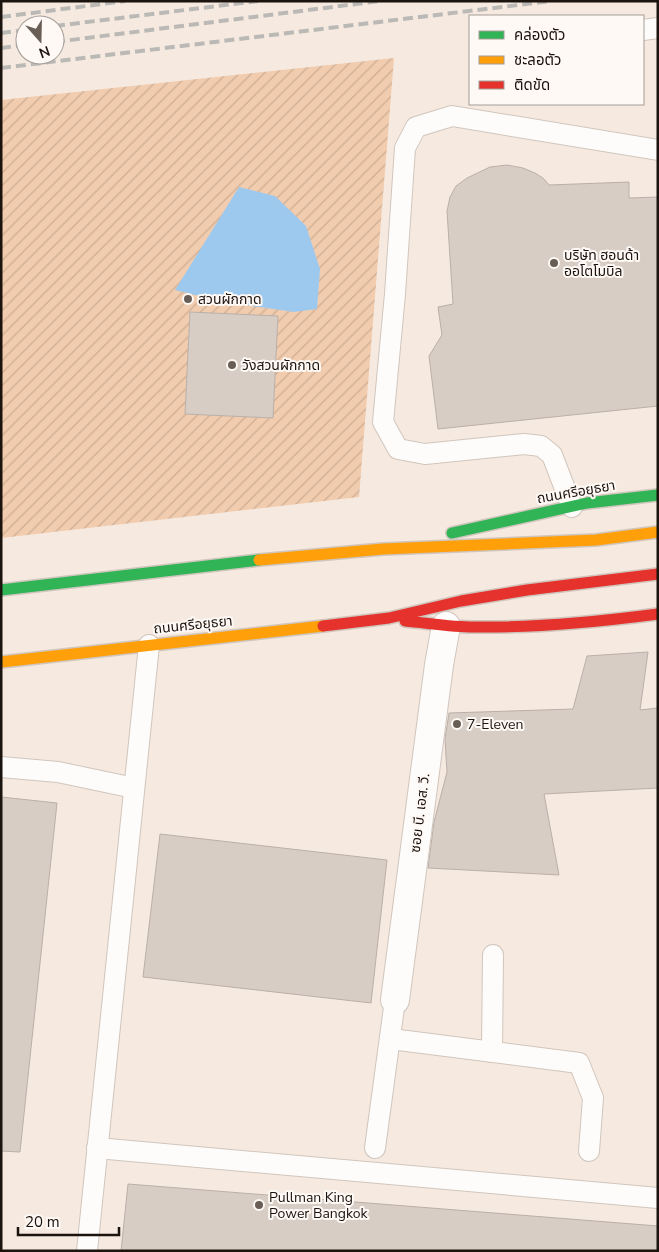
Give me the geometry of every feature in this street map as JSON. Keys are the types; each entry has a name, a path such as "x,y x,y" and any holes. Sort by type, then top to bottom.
{"main road":[{"name":"ถนนศรีอยุธยา","path":"382,549 572,507 658,495"},
{"name":"ถนนศรีอยุธยา","path":"1,590 251,560 382,549 596,540 658,532"},
{"name":"ถนนศรีอยุธยา","path":"1,662 389,618 461,601 527,590 658,574"},
{"name":"ถนนศรีอยุธยา","path":"389,618 446,626 508,627 584,623 658,614"}],"street":[{"name":"ซอย บี. เอส. วี.","path":"396,1000 439,665 446,626"}],"lane":[{"path":"644,30 658,28"},
{"path":"572,507 552,455 541,446 524,444 425,454 398,449 383,422 395,294 405,148 416,127 452,116 658,150"},
{"path":"87,1251 149,645"},
{"path":"1,767 58,772 134,788"},
{"path":"492,1052 493,955"},
{"path":"375,1148 396,1000"},
{"path":"391,1038 579,1063 594,1098 589,1151"},
{"path":"97,1148 658,1198"}],"shaded area":[{"name":"สวนผักกาด","path":"394,58 359,497 1,538 1,100"}],"water":[{"path":"239,187 275,196 306,226 320,269 317,309 294,312 223,302 175,290"}],"building":[{"name":"บริษัท ฮอนด้า ออโตโมบิล","path":"507,165 523,168 535,173 549,185 629,182 629,198 658,197 658,406 438,429 429,356 442,335 438,307 453,304 447,211 450,197 456,186 467,178 490,167"},
{"name":"วังสวนผักกาด","path":"190,312 278,316 273,418 185,414"},
{"path":"648,652 640,710 658,708 658,788 544,794 559,875 428,868 434,822 447,772 445,739 449,713 573,709 587,656"},
{"path":"1,797 57,803 20,1152 1,1151"},
{"path":"160,834 387,860 371,1003 143,977"},
{"name":"Pullman King Power Bangkok","path":"128,1184 658,1226 658,1251 121,1251"}],"railway":[{"path":"1,17 125,1"},
{"path":"65,25 258,1"},
{"path":"65,41 380,1"},
{"path":"1,68 551,1"},
{"path":"1,33 15,31"},
{"path":"1,48 15,46"}],"traffic: fast":[{"path":"452,533 587,503 658,495"},
{"path":"1,590 259,560"}],"traffic: slow":[{"path":"259,560 383,549 596,540 658,532"},
{"path":"1,662 323,626"}],"traffic: jam":[{"path":"323,626 389,618 461,601 527,590 658,574"},
{"path":"405,621 465,627 520,627 658,614"}],"place":[{"name":"บริษัท ฮอนด้า ออโตโมบิล","path":"554,263"},
{"name":"สวนผักกาด","path":"188,299"},
{"name":"วังสวนผักกาด","path":"232,365"},
{"name":"7-Eleven","path":"457,724"},
{"name":"Pullman King Power Bangkok","path":"259,1205"}]}
